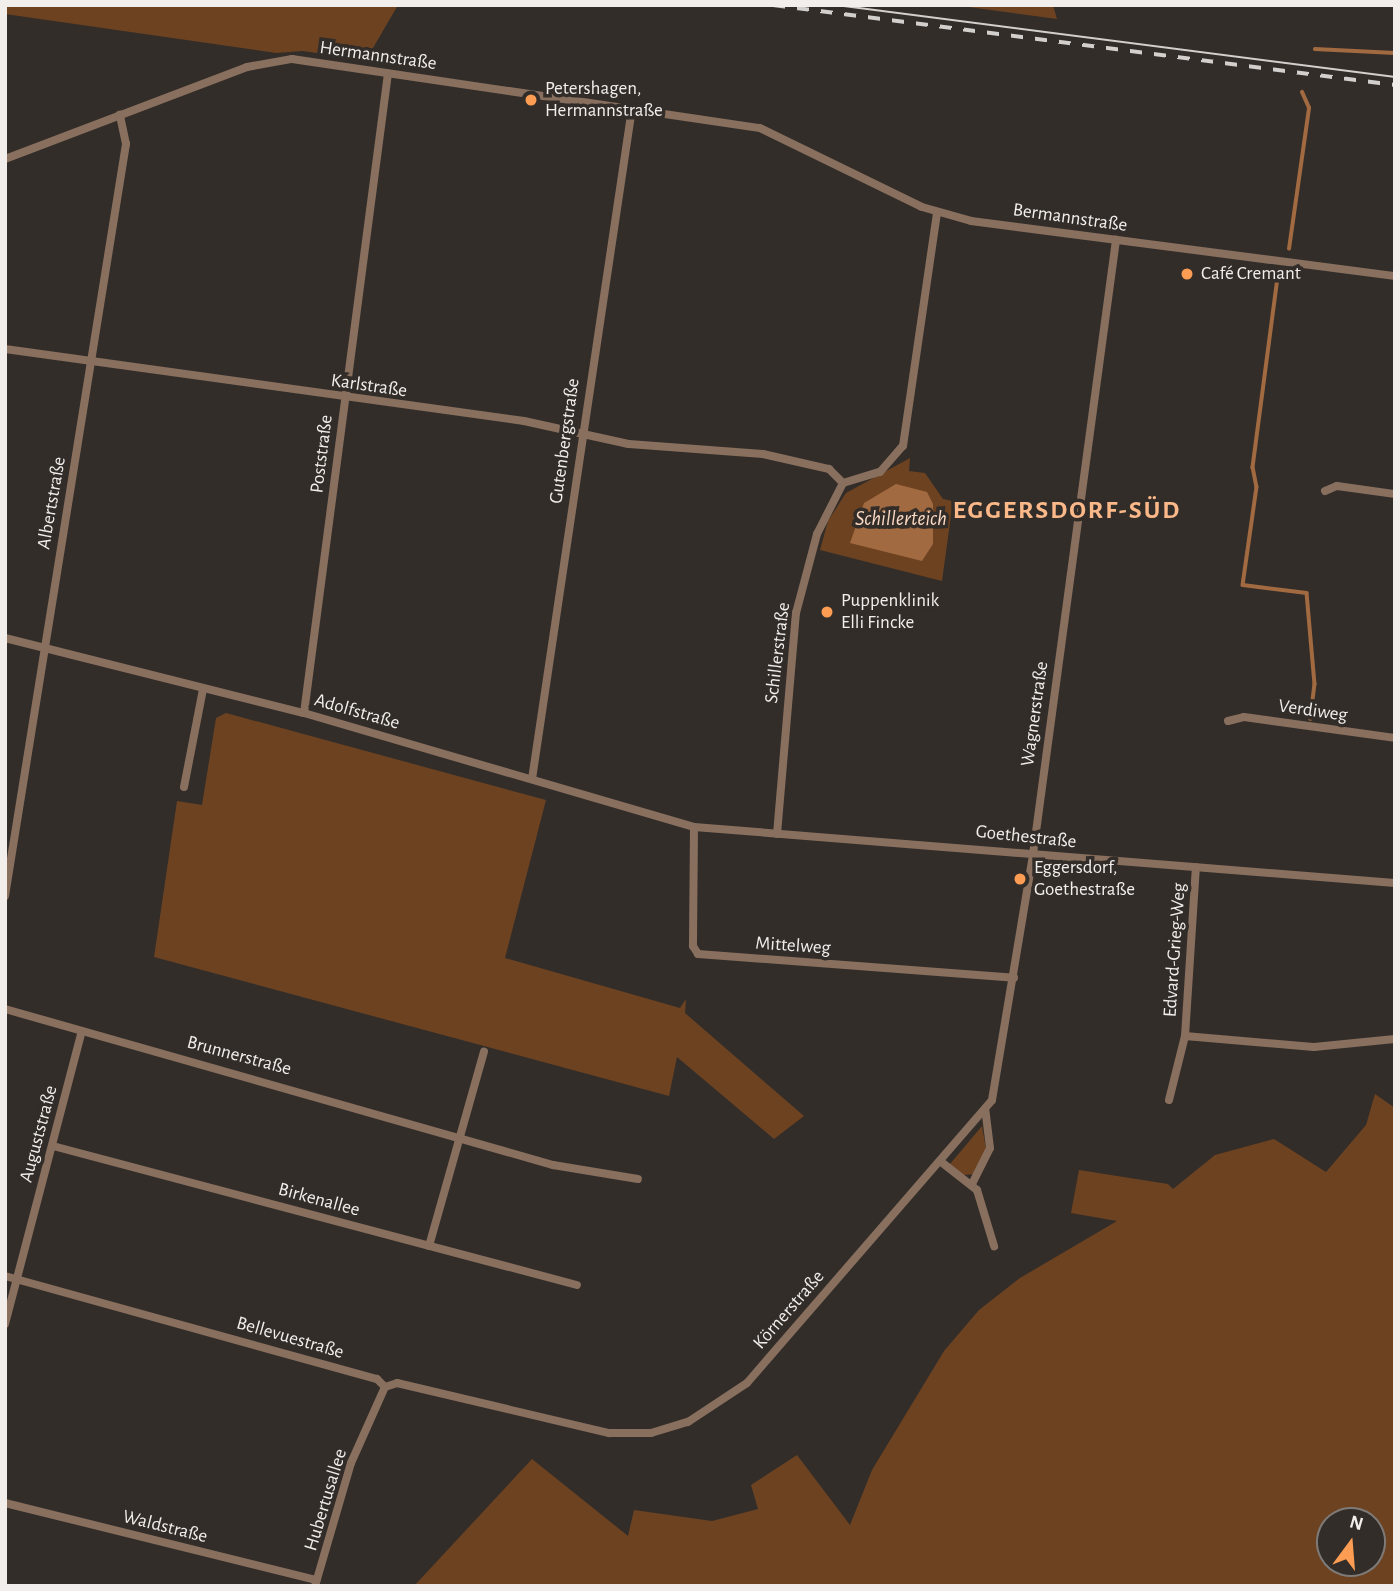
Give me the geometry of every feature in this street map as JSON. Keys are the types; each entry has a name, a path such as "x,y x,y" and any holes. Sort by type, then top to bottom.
{"street":[{"name":"Hermannstraße","path":"5,159 267,61 387,73 760,128"},
{"name":"Poststraße","path":"303,713 387,73"},
{"name":"Gutenbergstraße","path":"532,779 632,108"},
{"name":"Albertstraße","path":"5,896 126,144 120,115"},
{"name":"Bermannstraße","path":"760,128 937,212 1116,240 1395,276"},
{"path":"843,483 880,472 903,446 937,212"},
{"name":"Wagnerstraße","path":"972,1184 990,1148 985,1110 996,1090 1033,854 1116,240"},
{"name":"Karlstraße","path":"5,349 524,421 583,434 796,460 829,469 843,483"},
{"name":"Schillerstraße","path":"777,834 796,613 817,534 843,483"},
{"path":"1325,491 1337,486 1395,494"},
{"name":"Adolfstraße","path":"5,638 303,713 695,827"},
{"path":"184,787 203,689"},
{"name":"Verdiweg","path":"1227,721 1244,717 1395,737"},
{"name":"Goethestraße","path":"695,827 1395,883"},
{"name":"Mittelweg","path":"695,827 693,946 698,954 1014,978"},
{"name":"Edvard-Grieg-Weg","path":"1169,1100 1185,1036 1196,867"},
{"name":"Brunnerstraße","path":"5,1009 81,1034 344,1101 553,1165 638,1179"},
{"name":"Auguststraße","path":"5,1324 81,1034"},
{"name":"Edvard-Grieg-Weg","path":"1185,1036 1314,1047 1395,1039"},
{"path":"429,1246 463,1139 484,1052"},
{"name":"Körnerstraße","path":"564,1426 650,1433 688,1422 729,1399 985,1110"},
{"name":"Birkenallee","path":"53,1146 578,1286"},
{"path":"940,1161 972,1184 994,1246"},
{"name":"Bellevuestraße","path":"5,1276 377,1379 385,1387 397,1383 564,1426"},
{"name":"Hubertusallee","path":"316,1583 351,1463 385,1387"},
{"name":"Waldstraße","path":"5,1503 316,1583"}],"shaded area":[{"path":"5,5 398,5 366,60 303,51 276,53 5,14"},
{"path":"954,5 1053,5 1057,19"},
{"path":"910,458 909,471 925,473 943,499 953,501 942,581 820,550 828,521 846,493"},
{"path":"226,713 546,800 505,958 680,1008 686,999 685,1013 804,1116 774,1139 677,1057 669,1096 154,957 177,801 202,805 216,718"},
{"path":"1375,1094 1395,1108 1395,1586 414,1586 532,1459 628,1536 634,1510 712,1521 758,1509 751,1485 797,1455 850,1525 872,1470 944,1351 979,1310 1020,1278 1117,1221 1071,1213 1079,1170 1168,1184 1173,1189 1215,1155 1274,1139 1326,1172 1366,1125"},
{"path":"982,1126 986,1149 978,1174 961,1175 950,1164"}],"water":[{"name":"Schillerteich","path":"896,484 927,492 933,504 933,544 922,561 850,543 864,503"}],"waterway":[{"path":"1315,49 1395,53"},
{"path":"1289,249 1309,108 1302,92"},
{"path":"1279,270 1253,467 1257,487 1243,585 1307,593 1315,684 1311,719"}],"tram line":[{"path":"836,5 1395,77"}],"railway":[{"path":"773,5 1395,85"}],"place":[{"name":"Petershagen, Hermannstraße","path":"531,100"},
{"name":"Café Cremant","path":"1187,274"},
{"name":"Puppenklinik Elli Fincke","path":"827,612"},
{"name":"Eggersdorf, Goethestraße","path":"1020,879"}],"district":[{"name":"EGGERSDORF-SÜD","path":"1067,511"}]}
